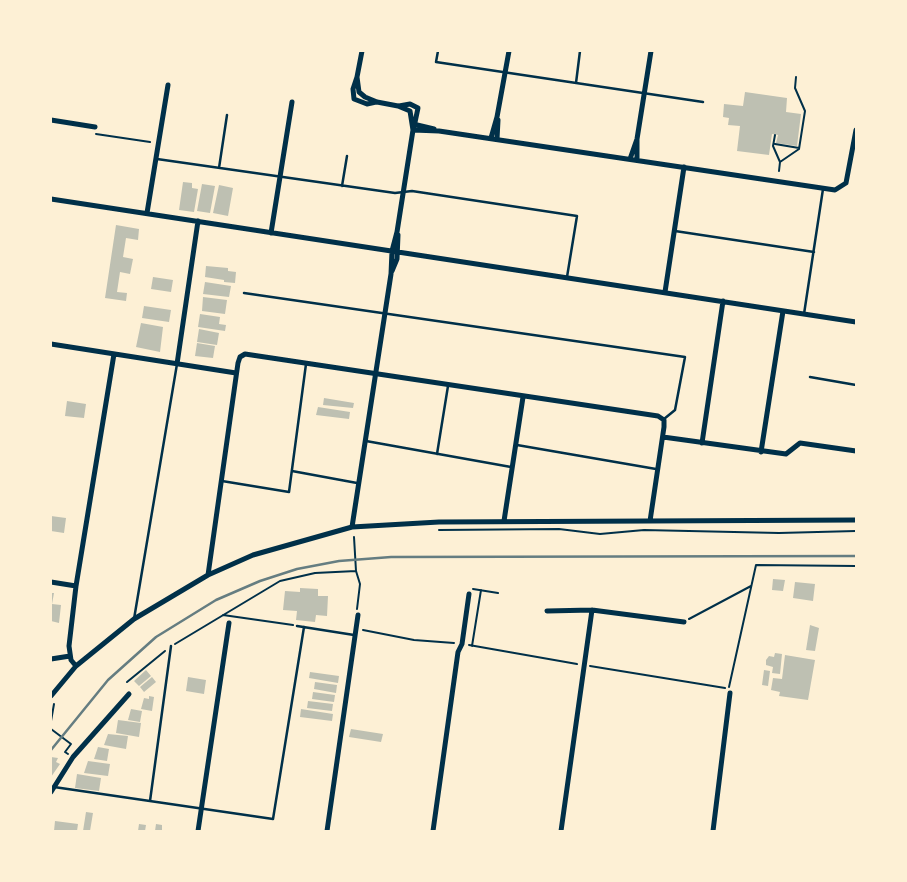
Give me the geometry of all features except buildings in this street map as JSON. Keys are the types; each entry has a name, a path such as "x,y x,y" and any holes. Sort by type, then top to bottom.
{"street":[{"path":"362,51 358,76 361,94 377,102 398,106 411,112 414,126"},
{"path":"491,138 497,117 509,51"},
{"path":"637,160 637,138 651,51"},
{"path":"147,213 168,85"},
{"path":"271,233 292,102"},
{"path":"352,528 364,441 418,108 410,104 398,106"},
{"path":"497,117 497,139"},
{"path":"51,120 95,127"},
{"path":"414,126 835,190 846,183 856,130"},
{"path":"630,159 637,138"},
{"path":"665,292 684,167"},
{"path":"51,199 856,322"},
{"path":"177,364 198,221"},
{"path":"702,443 723,301"},
{"path":"761,452 783,311"},
{"path":"51,344 236,373"},
{"path":"76,666 70,656 76,586 114,354"},
{"path":"208,574 236,373 240,357 245,354 658,416 664,420 663,437 650,521"},
{"path":"504,521 523,397"},
{"path":"663,437 786,454 800,443 856,451"},
{"path":"51,696 76,666 134,619 208,574 253,555 352,528 393,523 504,521 856,520"},
{"path":"51,582 76,586"},
{"path":"433,831 458,652 462,644 470,591"},
{"path":"561,831 592,610"},
{"path":"547,611 592,610 684,622"},
{"path":"327,831 358,613"},
{"path":"198,831 229,623"},
{"path":"52,659 70,656"},
{"path":"713,831 730,693"},
{"path":"52,789 73,757 129,694"}],"lane":[{"path":"438,51 436,62 703,102"},
{"path":"576,83 580,51"},
{"path":"219,168 227,115"},
{"path":"342,186 347,156"},
{"path":"156,158 395,193 412,191 576,216 567,278"},
{"path":"804,314 824,188"},
{"path":"675,231 814,252"},
{"path":"244,293 685,357 675,410 664,420"},
{"path":"220,480 289,492 306,363"},
{"path":"134,619 177,364"},
{"path":"810,377 856,385"},
{"path":"437,454 448,385"},
{"path":"364,441 511,466"},
{"path":"515,445 657,470"},
{"path":"292,472 358,483"},
{"path":"298,626 356,635"},
{"path":"52,789 273,819 304,627"},
{"path":"150,801 171,646"}],"path":[{"path":"780,162 796,153 799,148 804,111 795,88 796,77"},
{"path":"96,134 150,142"},
{"path":"775,135 774,144 780,162 779,172"},
{"path":"774,144 799,148"},
{"path":"435,530 559,529 600,534 644,530 779,533 856,531"},
{"path":"354,537 356,571 360,584 358,613"},
{"path":"357,629 414,640 462,644 723,686 728,690 756,564 856,566"},
{"path":"127,682 171,646 280,581 314,573 356,571"},
{"path":"684,622 751,586"},
{"path":"472,646 481,590"},
{"path":"470,591 481,590 498,593"},
{"path":"236,616 237,607"},
{"path":"223,615 298,626"},
{"path":"51,721 54,704"},
{"path":"51,729 71,744 65,752"}],"railway":[{"path":"51,750 108,680 156,637 216,600 260,581 297,569 339,561 391,557 856,556"}]}
